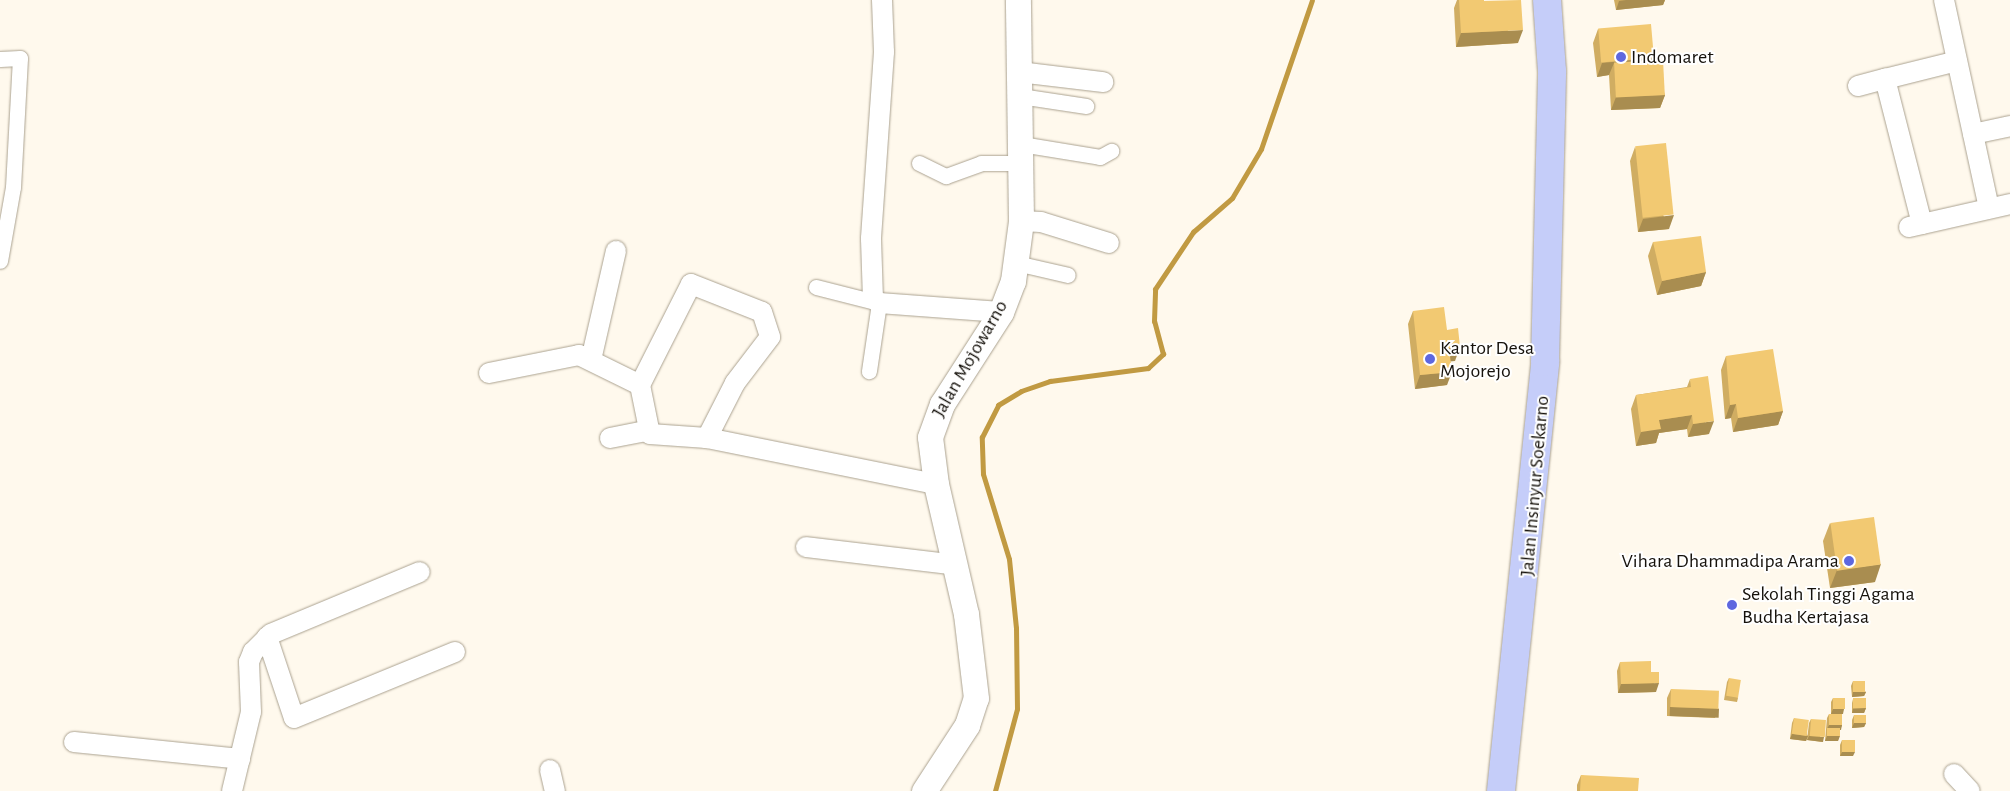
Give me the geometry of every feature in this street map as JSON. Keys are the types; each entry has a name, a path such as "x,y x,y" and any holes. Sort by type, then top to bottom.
{"main road":[{"name":"Jalan Insinyur Soekarno","path":"1501,791 1546,362 1552,71 1547,0"}],"street":[{"path":"869,371 879,304 871,294 871,239 884,52 882,0"},
{"name":"Jalan Mojowarno","path":"924,791 974,712 973,660 957,565 936,484 930,450 933,422 1001,312 1016,263 1021,221 1018,0"},
{"path":"1944,0 1989,208"},
{"path":"0,59 20,58 0,261"},
{"path":"1858,86 1957,61"},
{"path":"1885,79 1915,225 2010,204"},
{"path":"1019,84 1102,82"},
{"path":"1019,84 1086,106"},
{"path":"1973,134 2010,126"},
{"path":"919,163 946,176 981,163 1021,154 1100,157 1111,151"},
{"path":"1021,221 1041,222 1109,244"},
{"path":"592,360 616,250"},
{"path":"1016,263 1068,275"},
{"path":"646,431 640,385 692,284 762,312 770,337 735,383 707,438"},
{"path":"816,287 879,304 1001,312"},
{"path":"489,374 569,355 592,360 640,385"},
{"path":"610,438 646,431 707,438 936,484"},
{"path":"806,547 957,565"},
{"path":"232,791 251,712 250,658 267,637 420,572"},
{"path":"267,637 294,718 455,652"},
{"path":"74,742 240,759"},
{"path":"550,770 555,791"},
{"path":"1954,774 1970,791"}],"building":[{"path":"1459,0 1521,0 1523,30 1461,33"},
{"path":"1651,24 1654,58 1601,62 1598,29"},
{"path":"1663,60 1665,95 1616,98 1614,63"},
{"path":"1666,143 1674,215 1643,218 1635,146"},
{"path":"1701,236 1706,272 1662,281 1653,242"},
{"path":"1444,307 1447,330 1458,328 1460,347 1449,348 1452,372 1420,375 1413,311"},
{"path":"1773,349 1783,411 1738,418 1736,404 1730,405 1726,356"},
{"path":"1708,376 1714,421 1693,424 1692,415 1659,420 1661,429 1641,432 1636,395 1691,387 1690,379"},
{"path":"1874,517 1881,565 1837,571 1830,523"},
{"path":"1651,661 1651,672 1659,672 1659,683 1621,684 1620,662"},
{"path":"1729,678 1741,680 1738,698 1726,696"},
{"path":"1853,681 1865,681 1865,692 1853,692"},
{"path":"1671,689 1719,691 1718,709 1670,707"},
{"path":"1833,698 1845,698 1845,709 1833,709"},
{"path":"1853,698 1866,698 1866,708 1853,708"},
{"path":"1829,714 1842,714 1842,725 1829,725"},
{"path":"1854,715 1866,715 1866,723 1854,723"},
{"path":"1794,718 1809,720 1807,736 1792,734"},
{"path":"1811,719 1826,720 1825,737 1810,736"},
{"path":"1827,728 1840,728 1840,736 1827,736"},
{"path":"1842,740 1855,740 1855,752 1842,752"},
{"path":"1581,775 1639,778 1638,791 1580,791"}],"waterway":[{"path":"995,791 1017,709 1016,628 1009,559 983,474 982,437 998,405 1021,391 1050,381 1148,368 1163,354 1154,321 1155,289 1193,232 1232,198 1261,149 1312,0"}],"place":[{"name":"Indomaret","path":"1621,57"},
{"name":"Kantor Desa Mojorejo","path":"1430,359"},
{"name":"Vihara Dhammadipa Arama","path":"1849,561"},
{"name":"Sekolah Tinggi Agama Budha Kertajasa","path":"1732,605"}]}
